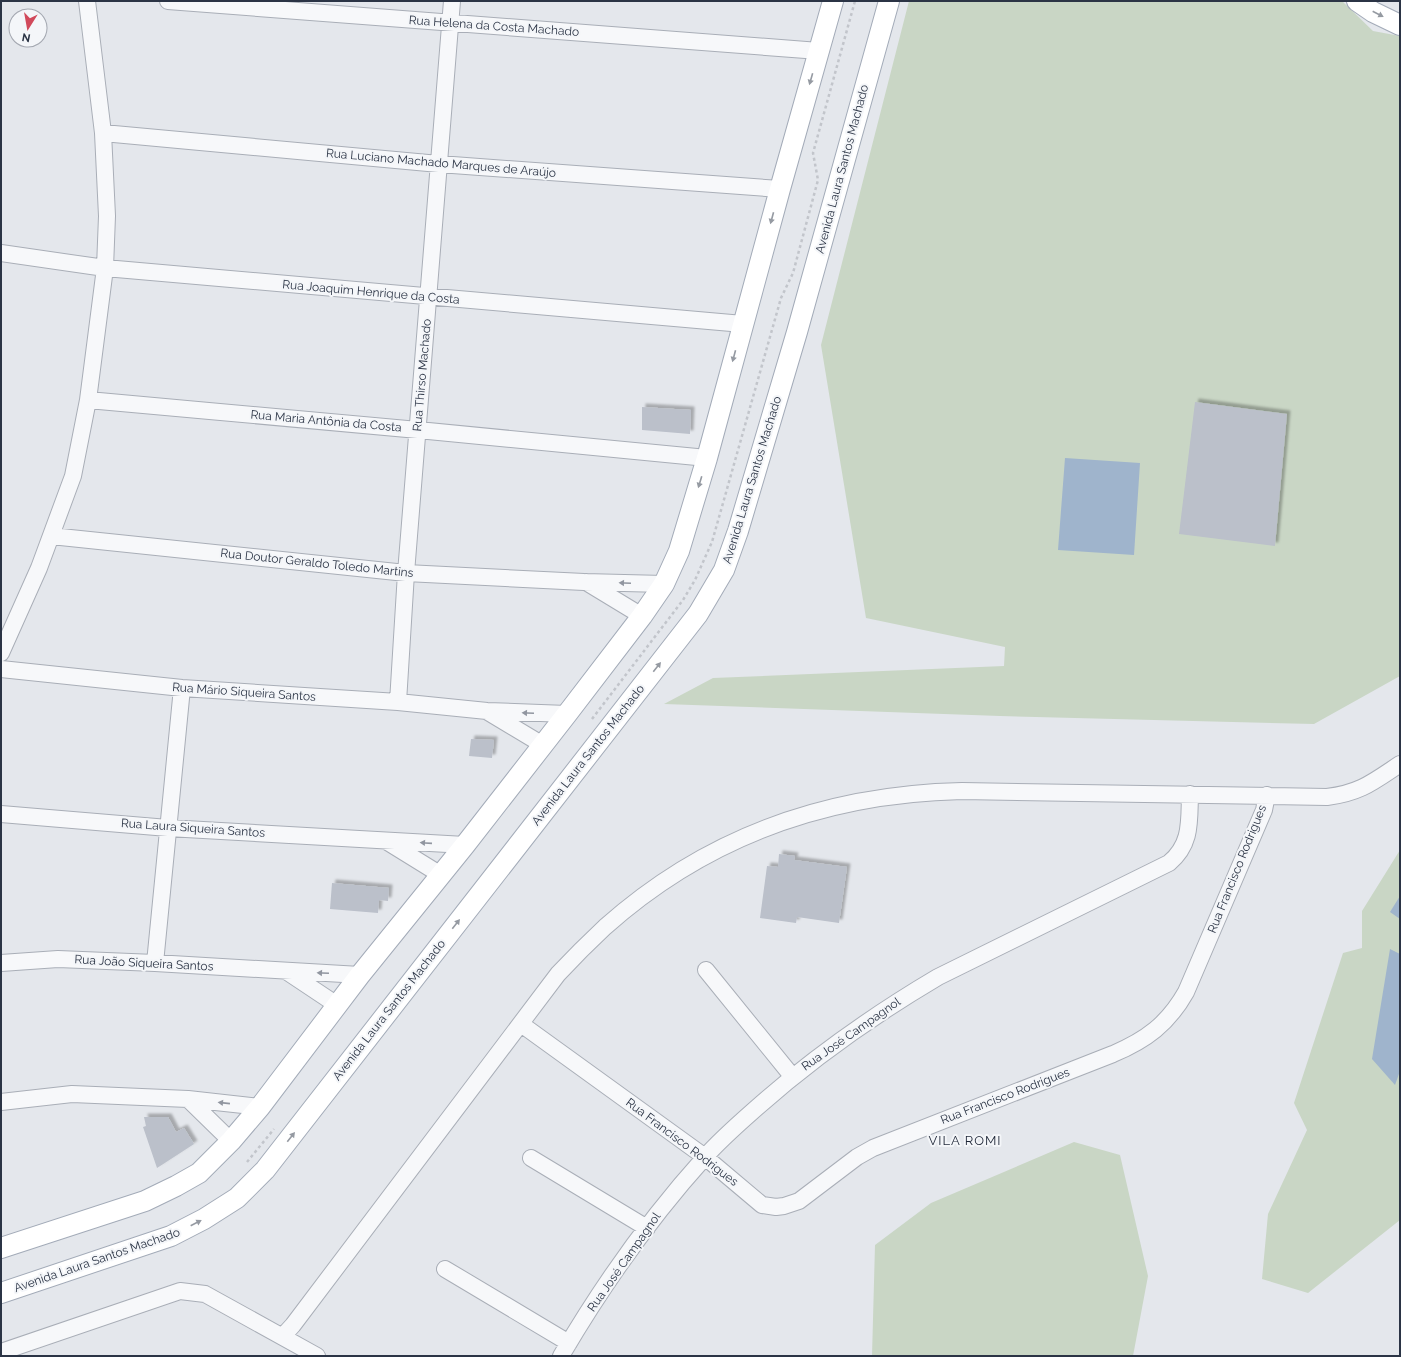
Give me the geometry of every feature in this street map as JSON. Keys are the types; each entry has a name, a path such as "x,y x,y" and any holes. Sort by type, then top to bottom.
{"main road":[{"path":"1,1248 145,1201 199,1173 231,1141 260,1107 360,975 465,845 543,745 642,616 664,584 679,551 707,458 780,189 834,1"},
{"name":"Avenida Laura Santos Machado","path":"1,1293 171,1236 204,1219 237,1198 265,1170 698,614 724,570 738,531 799,324 888,1"},
{"path":"1357,1 1373,12 1400,25"}],"street":[{"path":"1,652 39,568 73,476 88,400 105,268 107,216 103,133 87,1"},
{"name":"Rua Helena da Costa Machado","path":"168,1 819,52"},
{"name":"Rua Thirso Machado","path":"398,702 406,573 452,1"},
{"name":"Rua Luciano Machado Marques de Araújo","path":"103,133 438,164 780,189"},
{"name":"Rua Joaquim Henrique da Costa","path":"1,253 105,268 743,324"},
{"name":"Rua Maria Antônia da Costa","path":"88,400 707,458"},
{"name":"Rua Doutor Geraldo Toledo Martins","path":"51,536 406,573 584,582 664,584"},
{"name":"Rua Doutor Geraldo Toledo Martins","path":"584,582 642,616"},
{"name":"Rua Mário Siqueira Santos","path":"1,669 182,688 398,702 487,712 567,714"},
{"path":"155,963 182,688"},
{"name":"Rua Mário Siqueira Santos","path":"487,712 543,745"},
{"path":"283,1336 298,1319 558,974 605,927 630,906 657,886 714,852 744,837 781,822 838,805 869,799 931,792 962,791 1327,797 1346,794 1367,786 1400,764"},
{"name":"Rua José Campagnol","path":"565,1350 612,1276 647,1228 705,1157 792,1076 872,1017 938,976 1170,863 1186,843 1190,794"},
{"name":"Rua Francisco Rodrigues","path":"521,1024 705,1157 762,1205 776,1207 791,1204 798,1201 857,1156 873,1148 1113,1054 1141,1041 1153,1032 1180,1004 1186,992 1264,810 1267,795"},
{"name":"Rua Laura Siqueira Santos","path":"1,814 168,828 465,845"},
{"name":"Rua Laura Siqueira Santos","path":"385,840 441,875"},
{"name":"Rua João Siqueira Santos","path":"1,963 58,959 360,975"},
{"path":"706,970 792,1076"},
{"path":"286,971 337,1005"},
{"path":"1,1102 72,1094 188,1100 260,1107"},
{"path":"188,1100 231,1141"},
{"path":"532,1158 647,1228"},
{"path":"445,1269 565,1350"},
{"path":"1,1352 180,1291 205,1294 317,1356"}],"green space":[{"path":"909,1 1342,1 1373,31 1400,36 1400,676 1314,724 1000,716 664,704 713,678 1004,666 1005,647 866,618 821,345"},
{"path":"1400,850 1400,1220 1308,1293 1262,1279 1268,1214 1307,1130 1294,1103 1343,953 1362,948 1362,911"},
{"path":"1074,1142 1120,1155 1148,1276 1133,1356 872,1356 875,1245 931,1203"}],"water":[{"path":"1065,458 1140,463 1134,555 1058,550"},
{"path":"1400,896 1400,919 1390,912"},
{"path":"1390,949 1400,954 1400,1071 1395,1085 1372,1059"}],"building":[{"path":"1195,402 1287,414 1275,546 1179,534"},
{"path":"642,407 691,410 690,434 642,430"},
{"path":"471,739 494,740 492,758 469,756"},
{"path":"779,854 795,856 794,860 847,867 839,923 797,917 796,923 760,918 767,866 778,867"},
{"path":"332,883 389,888 388,901 379,900 378,913 330,909"},
{"path":"144,1117 168,1117 176,1132 184,1128 194,1144 157,1168 143,1127 146,1126"}],"district":[{"name":"VILA ROMI","path":"965,1140"}]}
